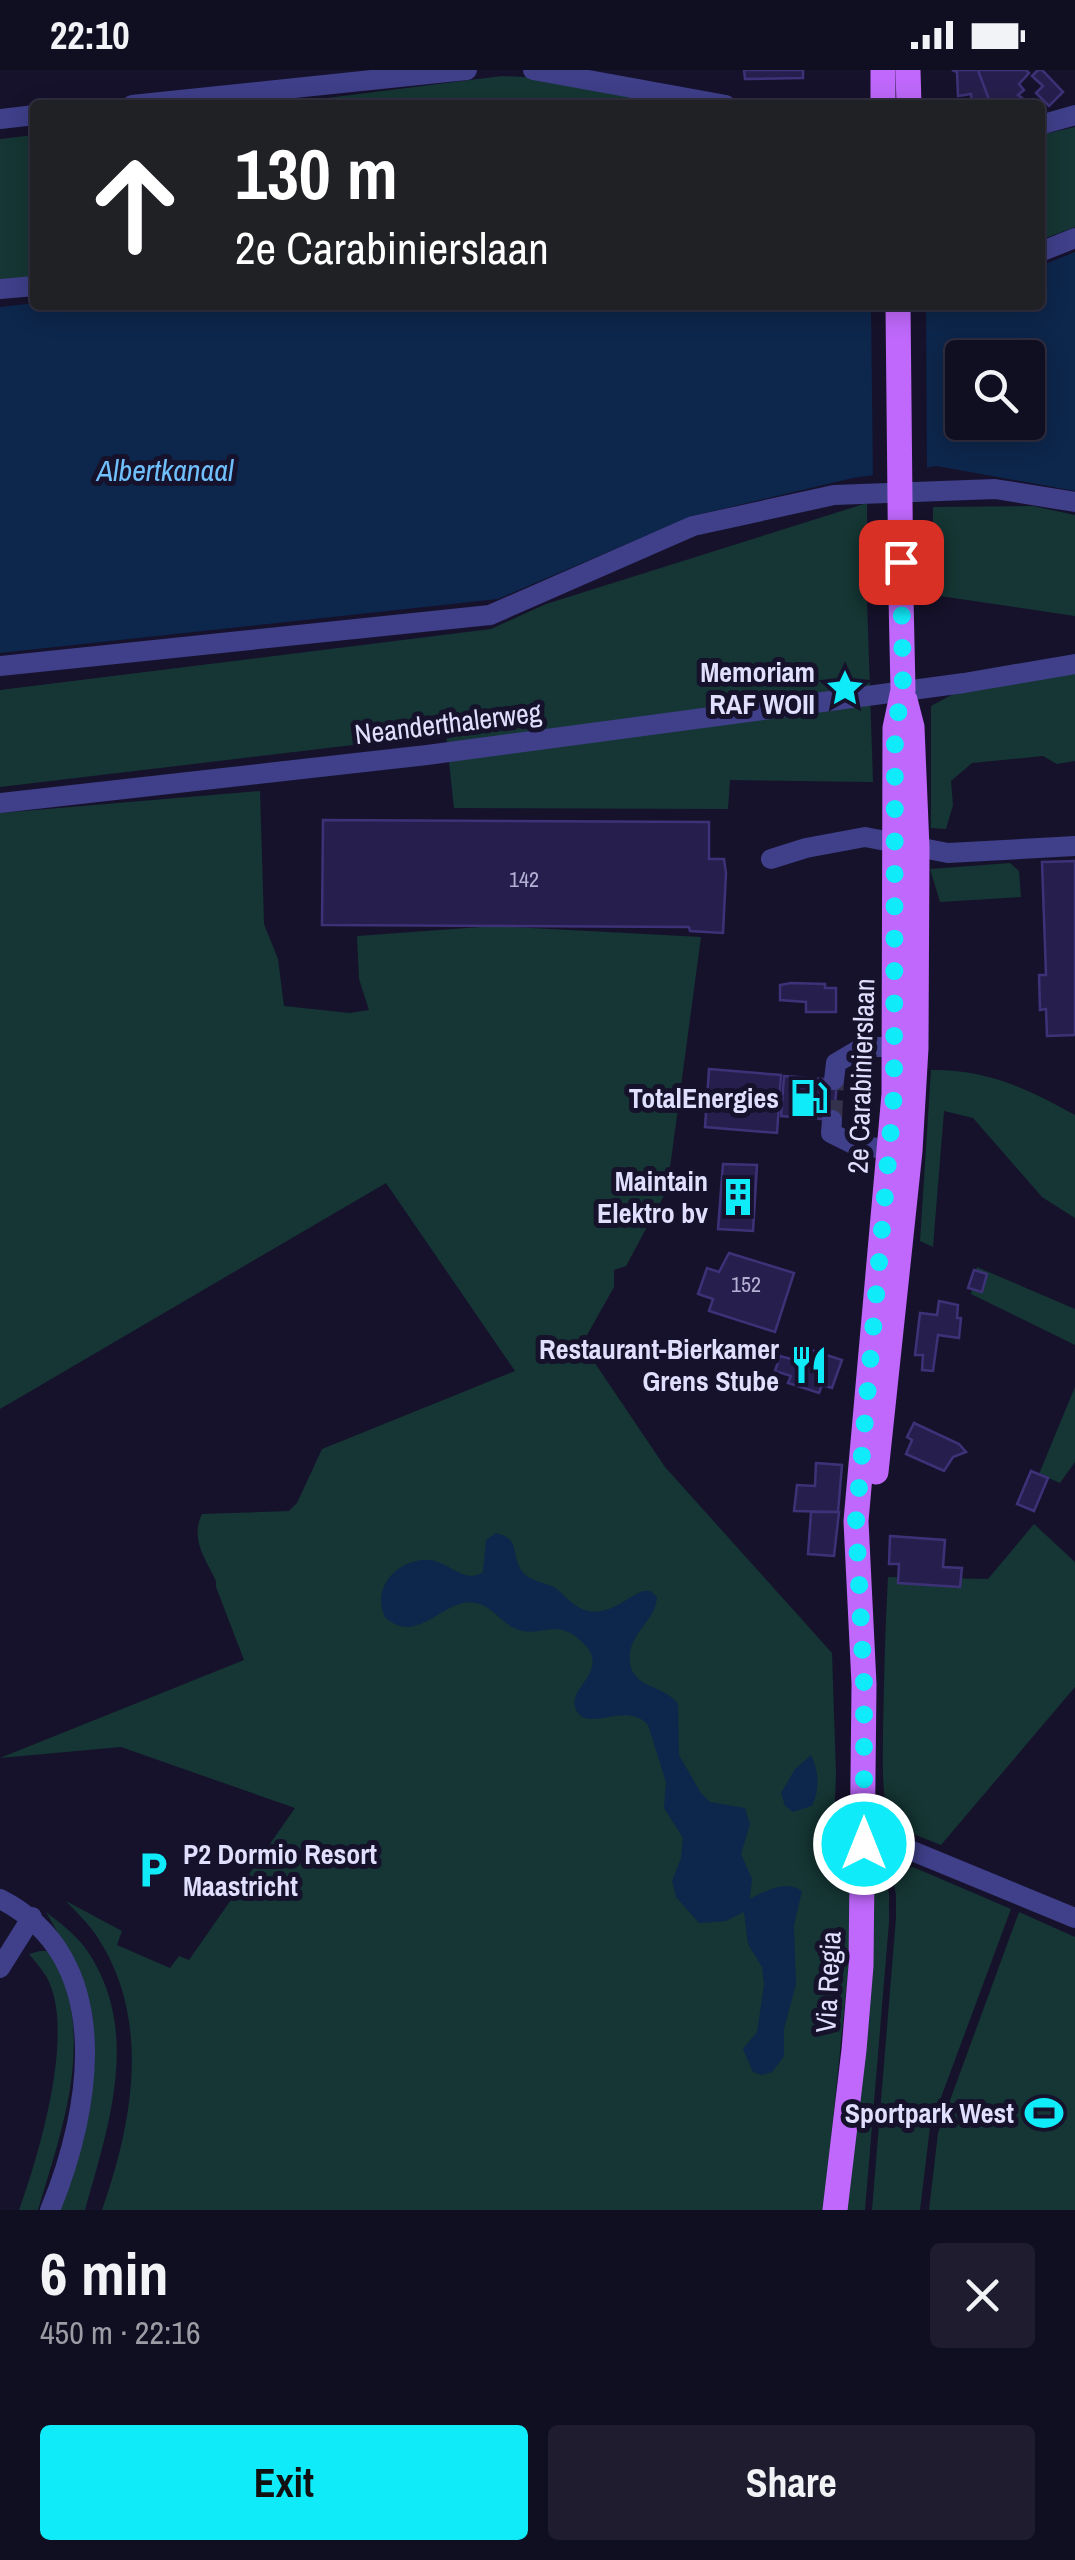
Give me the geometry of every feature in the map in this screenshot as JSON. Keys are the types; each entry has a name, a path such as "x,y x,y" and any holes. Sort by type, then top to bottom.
{"main road":[{"path":"883,70 883,100"},
{"path":"908,70 909,100"},
{"name":"2e Carabinierslaan","path":"868,1469 900,1150 906,1047 906,845 912,728 903,690 898,310"},
{"name":"Via Regia","path":"835,2210 854,2050 864,1844 863,1636 868,1469"}],"street":[{"path":"180,100 467,70"},
{"path":"533,70 698,100"},
{"path":"1045,124 1075,115"},
{"path":"0,119 30,116"},
{"path":"1045,250 1075,238"},
{"path":"0,290 30,287"},
{"path":"0,666 490,614 693,526 834,495 996,489 1075,502"},
{"name":"Neanderthalerweg","path":"0,803 427,755 1075,664"},
{"path":"771,859 865,836 948,854 1075,846"},
{"path":"834,1080 836,1063 863,1048 906,1047"},
{"path":"832,1120 831,1134 858,1146 900,1150"},
{"path":"864,1844 904,1848 1075,1918"},
{"path":"0,1900 32,1917 70,1966 79,1993 84,2024 83,2072 76,2124 50,2210"},
{"path":"0,1968 32,1917"}],"green space":[{"path":"502,76 565,79 678,100 311,100"},
{"path":"1075,127 1075,227 1045,238 1045,134"},
{"path":"30,136 30,281 0,284 0,139"},
{"path":"867,503 873,782 730,780 728,809 454,808 446,734 0,787 0,690 491,629 546,604"},
{"path":"1033,506 1075,515 1075,616 933,595 933,507"},
{"path":"1075,672 1075,761 1057,764 1043,756 972,763 951,781 953,805 946,829 931,828 931,706 957,692"},
{"path":"260,791 264,924 278,959 284,1006 350,1013 369,1010 359,979 357,936 495,926 701,937 667,1190 626,1266 614,1270 614,1287 582,1344 665,1467 832,1653 836,1774 832,1873 858,1872 824,2210 102,2210 128,2106 131,2035 114,1967 93,1931 66,1901 122,1931 117,1945 170,1968 179,1956 189,1960 295,1808 121,1747 0,1758 244,1660 200,1548 202,1514 289,1511 297,1503 322,1449 515,1371 386,1183 0,1409 0,813"},
{"path":"1010,863 1019,871 1021,897 940,902 930,869"},
{"path":"931,1070 970,1073 1006,1082 1075,1115 1075,1218 1042,1197 973,1118 944,1111 933,1247 920,1241"},
{"path":"977,1267 1075,1309 1075,1345 971,1294"},
{"path":"1075,1387 1075,1462 1060,1483 1039,1474"},
{"path":"1034,1524 1075,1562 1075,1687 941,1845 890,1825 887,1813 883,1755 888,1577 988,1579"},
{"path":"913,1867 1011,1909 930,2127 920,2210 872,2210 896,1918 891,1872"},
{"path":"883,1870 889,1893 889,1922 865,2210 844,2210 873,1885"},
{"path":"46,1912 86,1949 103,1980 113,2012 116,2078 85,2210 60,2210 84,2116 74,1961"},
{"path":"1019,1912 1075,1937 1075,2210 929,2210 938,2133"},
{"path":"52,1951 65,1983 74,2048 65,2112 38,2210 19,2210 43,2130 58,2037 49,1982 29,1954"}],"water":[{"name":"Albertkanaal","path":"1075,252 1075,491 937,466 853,478 692,516 498,599 0,653 0,307 30,304 30,310 1045,310 1045,264"},
{"path":"496,1533 512,1542 526,1575 554,1587 587,1611 612,1608 643,1591 657,1597 652,1614 632,1644 633,1671 637,1678 678,1704 679,1755 701,1793 710,1802 745,1808 750,1824 741,1854 752,1879 750,1899 782,1886 802,1891 794,1925 796,1984 784,2029 784,2056 772,2072 753,2072 743,2049 757,2032 764,1985 762,1967 748,1944 744,1912 726,1921 699,1923 676,1897 672,1881 681,1858 683,1838 664,1808 666,1782 648,1725 630,1716 591,1719 578,1713 576,1697 592,1664 585,1645 557,1629 533,1632 514,1628 476,1603 454,1606 408,1627 385,1617 381,1597 395,1572 413,1562 431,1560 461,1574 476,1575 483,1572 486,1540"},
{"path":"811,1755 818,1780 815,1800 812,1806 793,1812 785,1806 781,1793 795,1769"}],"pier":[{"path":"871,310 926,310 927,472 873,480"}],"building":[{"path":"744,70 803,70 803,78 745,79"},
{"path":"952,70 978,70 990,100 972,100 971,94 958,96 957,72"},
{"path":"978,70 1029,73 1019,84 1024,90 1018,95 1020,100 989,100"},
{"path":"1042,70 1063,92 1049,106 1036,93 1043,86 1032,76"},
{"path":"323,820 709,822 709,859 724,859 726,873 723,933 690,931 689,927 322,925"},
{"path":"1075,861 1075,1035 1047,1036 1046,1009 1040,1010 1039,975 1046,975 1042,862"},
{"path":"780,985 836,988 836,1012 806,1012 806,1002 780,1000"},
{"path":"709,1069 781,1075 777,1133 705,1127"},
{"name":"TotalEnergies","path":"784,1076 837,1080 834,1120 781,1116"},
{"name":"Maintain Elektro bv","path":"723,1164 757,1165 753,1231 718,1229"},
{"path":"729,1253 794,1273 775,1332 709,1311 713,1299 698,1294 707,1268 719,1272"},
{"path":"974,1270 987,1274 982,1292 968,1288"},
{"path":"939,1301 958,1305 959,1338 938,1335 933,1371 922,1370 923,1355 915,1355 920,1313 937,1315"},
{"name":"Restaurant-Bierkamer Grens Stube","path":"796,1345 842,1360 832,1388 822,1385 819,1393 788,1383 791,1376 775,1371 780,1356 791,1359"},
{"path":"914,1423 959,1444 966,1452 953,1457 944,1471 906,1454 912,1440 907,1437"},
{"path":"816,1463 842,1465 838,1512 794,1511 797,1485 815,1486"},
{"path":"1031,1471 1048,1478 1034,1511 1017,1504"},
{"path":"811,1512 839,1512 834,1556 808,1554"},
{"path":"890,1536 945,1540 943,1567 962,1568 960,1587 898,1583 899,1564 889,1564"}],"tunnel":[{"path":"832,1120 834,1080"}],"place":[{"name":"Memoriam RAF WOII","path":"845,688"},
{"name":"TotalEnergies","path":"809,1098"},
{"name":"Maintain Elektro bv","path":"738,1197"},
{"name":"Restaurant-Bierkamer Grens Stube","path":"809,1365"},
{"name":"P2 Dormio Resort Maastricht","path":"153,1870"},
{"name":"Sportpark West","path":"1044,2113"}],"route":[{"path":"864,1844 863,1636 856,1521 894,1094 895,728 903,690 901,562"}]}
